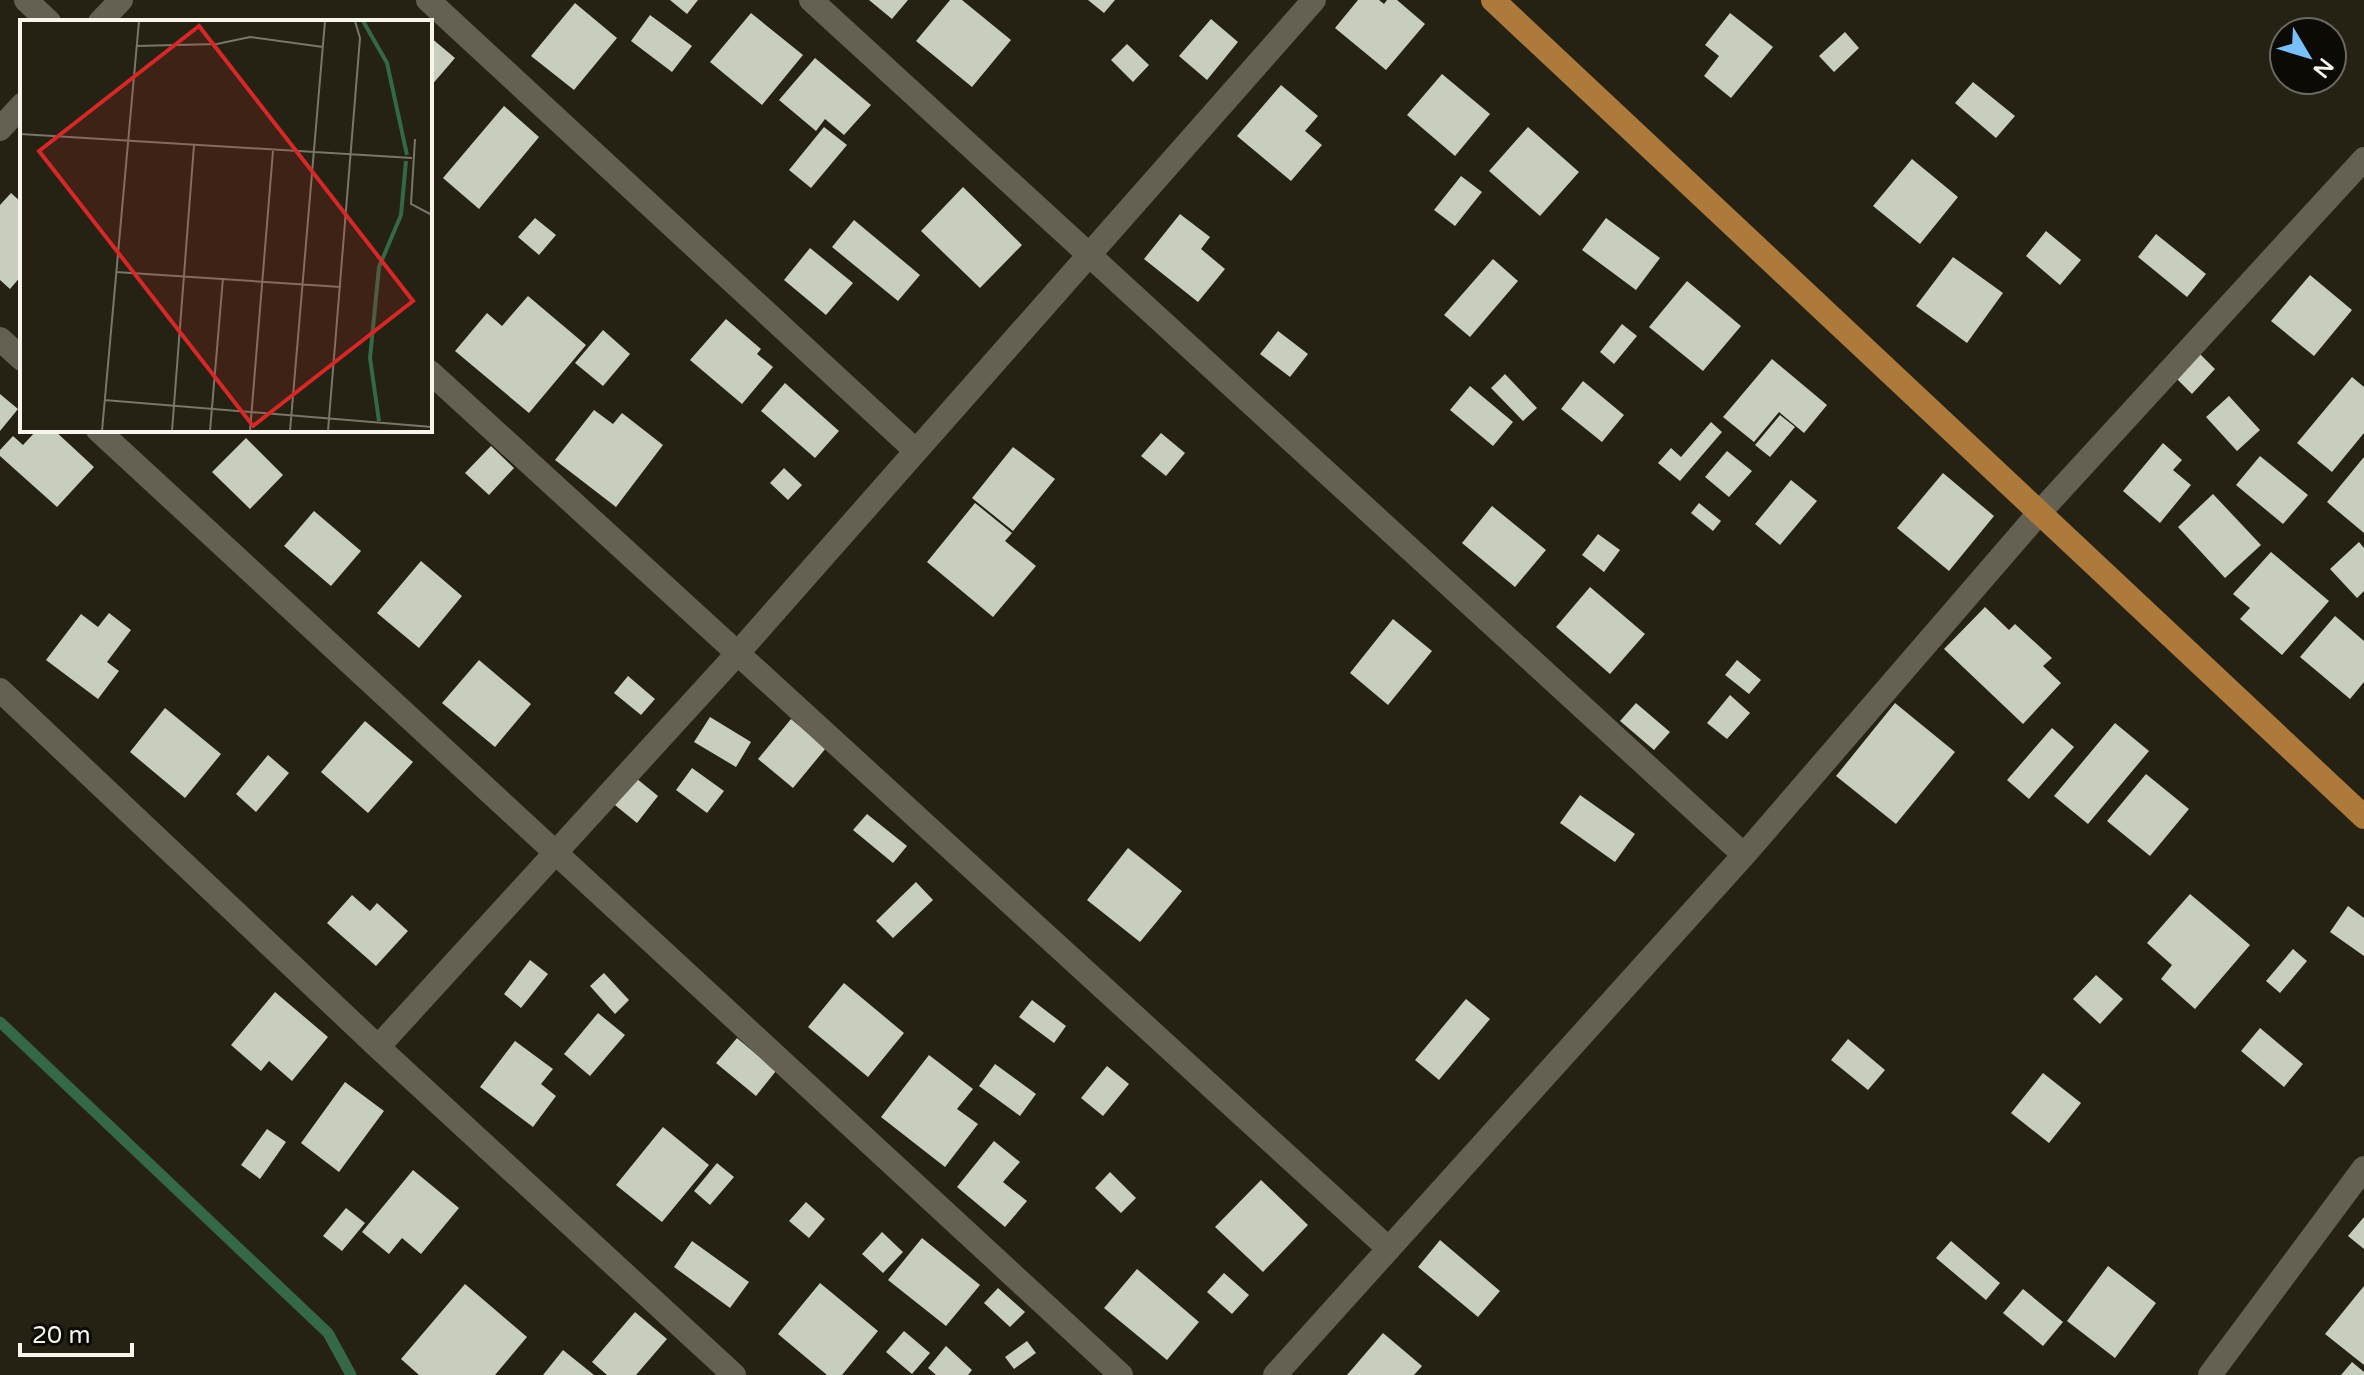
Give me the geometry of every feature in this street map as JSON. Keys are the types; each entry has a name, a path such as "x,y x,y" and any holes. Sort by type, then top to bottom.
{"main road":[{"path":"1493,0 2364,817"}],"street":[{"path":"26,0 47,20"},
{"path":"102,20 121,0"},
{"path":"428,0 916,451"},
{"path":"811,0 1744,855"},
{"path":"378,1047 737,654 1314,0"},
{"path":"0,129 20,107"},
{"path":"1275,1375 1744,855 2040,512 2364,159"},
{"path":"0,339 20,357"},
{"path":"432,374 1389,1249"},
{"path":"100,432 1121,1375"},
{"path":"0,690 378,1047 734,1375"},
{"path":"2210,1375 2364,1168"}],"building":[{"path":"670,0 698,0 687,14"},
{"path":"869,0 908,0 892,19"},
{"path":"950,0 962,0 1011,40 972,87 916,41"},
{"path":"1088,0 1115,0 1104,13"},
{"path":"1358,0 1379,0 1384,4 1387,0 1397,0 1425,24 1386,70 1335,28"},
{"path":"575,3 617,38 574,90 531,56"},
{"path":"751,13 803,55 762,105 710,62"},
{"path":"1730,13 1773,47 1731,98 1704,76 1719,56 1705,45"},
{"path":"650,15 692,46 672,72 631,41"},
{"path":"1211,19 1238,42 1207,80 1179,56"},
{"path":"1845,32 1859,48 1834,72 1819,56"},
{"path":"432,39 455,58 432,85"},
{"path":"1127,44 1149,65 1133,82 1111,60"},
{"path":"815,58 871,105 844,135 825,119 816,131 779,100"},
{"path":"1442,74 1490,114 1455,156 1407,115"},
{"path":"1973,82 2015,116 1996,138 1955,103"},
{"path":"1281,85 1318,116 1305,131 1322,145 1291,181 1237,136"},
{"path":"504,106 539,137 479,209 443,178"},
{"path":"824,127 847,145 811,188 789,170"},
{"path":"1528,127 1579,172 1540,216 1489,171"},
{"path":"1912,159 1958,197 1920,244 1873,206"},
{"path":"1461,176 1482,192 1455,226 1434,210"},
{"path":"963,187 1022,245 980,288 921,231"},
{"path":"11,193 20,201 20,277 10,289 0,280 0,205"},
{"path":"1180,214 1210,237 1201,249 1225,269 1198,302 1144,259"},
{"path":"535,218 556,235 539,255 518,237"},
{"path":"1606,218 1660,258 1636,290 1582,250"},
{"path":"854,220 920,275 898,301 832,247"},
{"path":"2046,231 2081,260 2060,285 2026,256"},
{"path":"2156,234 2206,274 2187,297 2138,257"},
{"path":"810,248 853,283 826,315 784,280"},
{"path":"1953,257 2003,293 1967,343 1916,306"},
{"path":"1493,259 1518,281 1470,337 1444,315"},
{"path":"2310,275 2352,310 2314,356 2271,321"},
{"path":"1687,281 1741,326 1703,371 1649,327"},
{"path":"528,296 586,345 529,413 455,351 487,313 502,326"},
{"path":"726,319 761,349 757,354 773,367 742,404 690,360"},
{"path":"1622,324 1637,336 1614,364 1600,352"},
{"path":"603,330 630,354 603,386 575,363"},
{"path":"1278,331 1308,354 1290,377 1260,354"},
{"path":"2200,354 2215,369 2192,394 2177,379"},
{"path":"1772,359 1827,405 1804,433 1779,412 1754,442 1723,417"},
{"path":"1505,374 1537,408 1523,421 1491,388"},
{"path":"2352,377 2364,387 2364,433 2332,472 2297,443"},
{"path":"1583,381 1624,415 1602,442 1561,409"},
{"path":"785,383 839,431 815,458 761,411"},
{"path":"1470,386 1513,422 1493,446 1450,410"},
{"path":"0,394 18,409 0,431"},
{"path":"2229,396 2260,430 2237,451 2206,417"},
{"path":"594,410 613,424 622,413 663,445 616,507 555,460"},
{"path":"1780,415 1795,427 1770,457 1755,445"},
{"path":"1711,422 1722,432 1680,481 1658,463 1671,448 1681,457"},
{"path":"35,432 56,432 94,467 57,507 0,456 0,450 13,436 23,445"},
{"path":"1161,433 1185,453 1166,476 1141,456"},
{"path":"246,438 283,475 250,509 212,472"},
{"path":"2163,443 2182,460 2173,470 2191,485 2160,523 2123,491"},
{"path":"491,446 514,468 489,495 465,473"},
{"path":"1013,447 1055,479 1013,531 972,498"},
{"path":"1727,451 1752,471 1729,497 1705,477"},
{"path":"2260,456 2308,495 2283,524 2236,485"},
{"path":"2364,457 2364,533 2327,502"},
{"path":"784,468 802,485 788,500 770,483"},
{"path":"1943,473 1994,516 1949,571 1897,528"},
{"path":"1791,480 1817,501 1780,545 1755,524"},
{"path":"2213,494 2261,545 2225,578 2178,527"},
{"path":"975,503 1012,533 1005,541 1036,566 993,617 927,562"},
{"path":"1699,503 1721,521 1713,531 1691,513"},
{"path":"1492,506 1546,550 1515,587 1462,543"},
{"path":"314,511 361,551 331,586 284,546"},
{"path":"1598,534 1620,550 1604,572 1582,555"},
{"path":"2359,542 2364,548 2364,591 2357,598 2330,569"},
{"path":"2271,552 2329,601 2282,655 2240,619 2250,608 2233,594"},
{"path":"421,561 462,596 419,648 377,613"},
{"path":"1590,587 1645,634 1610,674 1556,627"},
{"path":"1985,607 2009,630 2015,624 2052,658 2043,666 2061,683 2023,724 1944,649"},
{"path":"109,613 131,630 107,662 119,671 98,699 46,660 81,614 98,627"},
{"path":"2335,616 2364,641 2364,682 2350,699 2300,657"},
{"path":"1393,619 1432,651 1388,705 1350,673"},
{"path":"479,660 531,704 495,747 442,703"},
{"path":"1737,660 1761,680 1749,694 1725,675"},
{"path":"628,676 655,699 641,715 614,693"},
{"path":"1730,695 1750,713 1727,739 1707,723"},
{"path":"1636,703 1670,732 1654,750 1620,721"},
{"path":"1895,703 1955,752 1896,824 1836,776"},
{"path":"165,708 221,754 185,798 130,752"},
{"path":"710,717 751,742 736,767 694,742"},
{"path":"791,719 826,748 793,788 758,759"},
{"path":"365,721 413,762 368,813 321,772"},
{"path":"2115,723 2149,751 2088,824 2054,796"},
{"path":"2052,728 2074,747 2029,799 2007,780"},
{"path":"268,755 289,773 256,812 236,794"},
{"path":"692,768 724,791 707,813 676,790"},
{"path":"631,774 658,796 637,823 610,801"},
{"path":"2146,774 2189,809 2150,856 2107,821"},
{"path":"1580,795 1635,834 1615,862 1560,823"},
{"path":"867,814 907,846 893,863 853,830"},
{"path":"1128,848 1182,891 1140,942 1087,900"},
{"path":"916,882 933,900 893,938 876,921"},
{"path":"2190,894 2250,945 2195,1009 2161,979 2172,965 2147,943"},
{"path":"352,895 370,911 377,903 408,931 376,966 327,923"},
{"path":"2348,906 2364,918 2364,956 2330,932"},
{"path":"2293,949 2307,961 2280,993 2266,981"},
{"path":"530,960 548,974 521,1008 504,994"},
{"path":"604,973 629,1000 615,1014 590,986"},
{"path":"2096,975 2123,999 2100,1024 2073,999"},
{"path":"844,983 904,1033 868,1077 808,1027"},
{"path":"275,992 328,1037 292,1081 269,1061 261,1071 231,1045"},
{"path":"1466,999 1490,1019 1439,1080 1415,1060"},
{"path":"1032,1000 1066,1026 1054,1043 1019,1017"},
{"path":"598,1013 625,1035 590,1076 564,1054"},
{"path":"2260,1028 2303,1064 2284,1087 2241,1051"},
{"path":"737,1038 776,1071 756,1096 716,1063"},
{"path":"1848,1039 1885,1070 1868,1090 1831,1060"},
{"path":"515,1041 553,1069 541,1084 556,1096 533,1127 480,1087"},
{"path":"929,1055 973,1089 957,1109 978,1124 945,1167 881,1117"},
{"path":"995,1064 1036,1094 1020,1116 979,1086"},
{"path":"1107,1066 1129,1084 1103,1116 1081,1098"},
{"path":"2043,1073 2081,1103 2049,1143 2011,1113"},
{"path":"345,1082 384,1111 339,1172 301,1143"},
{"path":"663,1127 709,1165 662,1222 616,1185"},
{"path":"267,1129 286,1142 260,1179 241,1165"},
{"path":"994,1141 1020,1162 1003,1182 1027,1201 1005,1227 957,1187"},
{"path":"717,1163 734,1177 710,1205 694,1191"},
{"path":"413,1170 459,1208 421,1254 402,1238 389,1254 362,1232"},
{"path":"1110,1172 1136,1198 1121,1213 1095,1188"},
{"path":"1261,1180 1308,1225 1263,1272 1215,1227"},
{"path":"806,1202 825,1219 809,1238 789,1221"},
{"path":"346,1208 365,1223 342,1251 323,1236"},
{"path":"2364,1217 2364,1249 2348,1236"},
{"path":"882,1232 903,1252 883,1273 862,1254"},
{"path":"922,1238 980,1285 946,1326 888,1280"},
{"path":"1440,1240 1500,1291 1478,1317 1418,1267"},
{"path":"692,1241 749,1282 730,1308 674,1267"},
{"path":"1951,1241 2000,1283 1986,1300 1936,1258"},
{"path":"2108,1266 2156,1303 2115,1358 2067,1321"},
{"path":"1137,1269 1199,1322 1167,1360 1104,1308"},
{"path":"1224,1273 1249,1295 1232,1314 1207,1292"},
{"path":"820,1283 878,1331 842,1375 827,1375 778,1334"},
{"path":"465,1284 527,1337 495,1375 419,1375 401,1359"},
{"path":"2364,1286 2364,1365 2325,1334"},
{"path":"998,1288 1025,1312 1010,1327 984,1303"},
{"path":"2023,1289 2063,1322 2043,1346 2003,1313"},
{"path":"635,1312 667,1339 636,1375 607,1375 592,1362"},
{"path":"904,1331 930,1353 912,1374 886,1352"},
{"path":"1383,1333 1422,1366 1414,1375 1347,1375"},
{"path":"1027,1341 1036,1353 1014,1369 1005,1357"},
{"path":"946,1346 972,1370 968,1375 936,1375 928,1368"},
{"path":"563,1350 594,1375 543,1375"},
{"path":"2352,1362 2364,1372 2364,1375 2341,1375"}],"waterway":[{"path":"0,1022 328,1333 351,1375"}]}
